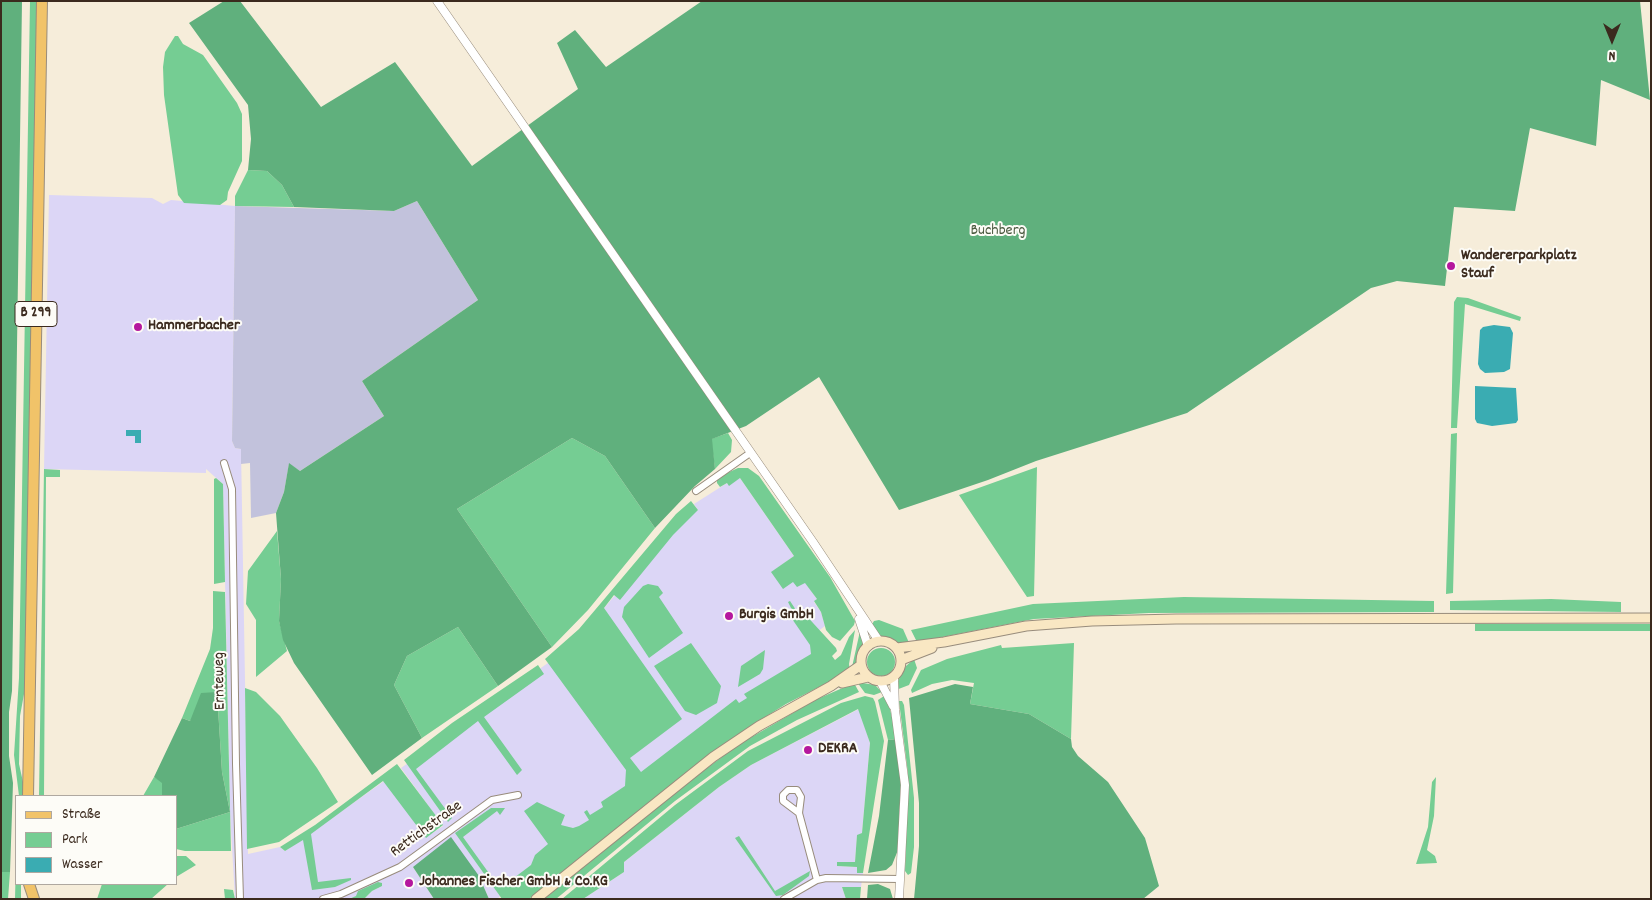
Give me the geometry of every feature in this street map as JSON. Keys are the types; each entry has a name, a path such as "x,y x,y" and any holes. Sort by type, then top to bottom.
{"main road":[{"name":"B 299","path":"28,795 42,1"},
{"path":"897,648 944,642 1033,625 1109,620 1651,618"},
{"path":"831,686 868,677 880,681 894,677 900,669 901,660 897,648 888,642 878,641 868,646 861,656 861,665 868,677"},
{"path":"901,660 944,642"},
{"path":"536,899 713,757 768,721 831,686 861,665"},
{"path":"26,899 28,885"},
{"path":"28,885 34,899"}],"street":[{"path":"437,1 750,452 878,641"},
{"path":"696,491 750,452"},
{"name":"Ernteweg","path":"224,463 232,489 240,899"},
{"path":"855,606 868,646"},
{"path":"894,677 895,710 905,785 899,899"},
{"path":"880,681 895,710"},
{"name":"Rettichstraße","path":"323,899 347,892 400,867 492,800 518,794"},
{"path":"799,812 817,880"},
{"path":"784,899 817,880 832,877 900,879"}],"shaded area":[{"path":"49,195 152,198 163,204 171,200 235,206 232,441 235,448 241,449 248,854 280,847 285,851 387,779 428,836 443,826 401,768 573,645 674,525 698,510 694,504 727,483 740,478 794,556 772,572 794,582 805,582 817,599 814,602 821,612 825,626 809,638 822,656 635,783 497,899 489,899 479,876 413,867 434,899 364,899 372,891 382,886 349,899 235,899 230,812 223,484 206,469 206,473 44,469"},
{"path":"417,201 478,300 362,381 384,416 300,471 289,464 284,492 276,513 251,518 250,463 241,464 241,449 235,448 232,441 235,206 394,211"},
{"path":"859,709 870,743 862,833 857,836 855,862 837,862 837,866 857,867 857,873 863,873 861,887 842,887 846,899 583,899 624,872 624,862 719,787 751,765"}],"green space":[{"path":"1,1 22,1 12,691 9,712 9,756 13,783 10,872 1,872"},
{"path":"30,1 37,1 26,683 20,716 19,764 23,782 23,795 19,795 14,755 19,678"},
{"name":"Buchberg","path":"224,1 240,1 321,107 395,62 472,166 578,89 557,43 575,30 606,67 702,1 1640,1 1650,100 1601,80 1596,146 1530,128 1515,211 1454,207 1445,286 1397,281 1371,288 1187,413 1036,461 988,480 899,510 819,377 746,426 712,439 715,469 695,486 655,528 605,456 572,438 457,509 552,647 498,686 458,627 407,656 394,685 422,738 372,775 294,663 283,640 279,621 281,579 276,513 284,492 289,463 300,471 384,416 362,381 478,300 417,201 394,211 294,207 282,185 267,171 248,170 251,139 248,105 189,23"},
{"path":"175,36 178,36 183,44 203,55 237,103 242,114 242,161 228,192 227,200 220,205 184,203 178,195 164,95 163,67 165,52"},
{"path":"248,170 267,171 282,185 294,207 235,206 235,196"},
{"path":"1457,297 1468,298 1521,317 1520,321 1465,304 1457,428 1451,428 1454,302"},
{"path":"728,433 732,440 731,452 715,469 711,439"},
{"path":"1457,433 1453,593 1446,594 1451,434"},
{"path":"572,438 605,456 655,528 588,610 552,647 457,509"},
{"path":"1037,467 1034,596 1027,597 959,495"},
{"path":"738,468 748,468 759,476 830,577 855,621 854,625 840,641 832,637 826,630 821,612 814,601 817,599 805,583 797,587 793,582 783,589 771,572 794,556 740,478 729,486 727,483 720,487 717,483 717,480 725,474"},
{"path":"44,469 60,470 60,477 46,477 44,795 39,795"},
{"path":"216,478 223,484 225,582 214,584 214,479"},
{"path":"691,501 698,510 673,535 620,600 614,595 604,608 682,719 630,758 641,772 736,699 739,703 747,698 744,694 811,654 810,645 788,613 792,610 788,602 790,601 798,613 802,611 836,648 837,651 832,656 835,660 841,655 849,637 855,630 849,664 850,671 786,704 746,729 692,768 529,899 502,899 455,833 491,808 505,808 500,815 497,811 463,837 496,883 506,884 531,865 535,855 548,844 524,811 537,802 565,815 561,825 573,828 589,820 584,812 587,810 590,815 603,807 601,802 625,786 626,770 545,659 579,629 676,514"},
{"path":"277,531 281,579 279,621 287,651 256,677 256,620 246,604 248,571"},
{"path":"648,584 658,586 663,593 659,597 683,633 649,658 622,617 624,607 643,586"},
{"path":"213,591 225,592 231,851 185,851 178,849 178,828 230,812 222,772 217,692 190,721 182,718 210,649 213,628"},
{"path":"1184,597 1434,601 1434,612 1149,613 1034,619 917,642 911,630 1033,604"},
{"path":"1551,599 1621,602 1621,612 1450,610 1450,601"},
{"path":"879,620 903,629 910,645 900,645 894,640 882,637 871,626 874,621"},
{"path":"1475,624 1651,624 1651,631 1475,631"},
{"path":"458,627 498,686 422,738 394,685 407,656"},
{"path":"860,631 863,645 857,663 852,667"},
{"path":"691,643 721,686 717,703 696,715 685,711 654,666"},
{"path":"1074,643 1071,739 1029,714 970,704 974,683 952,680 932,684 912,693 911,690 921,670 947,659 1001,645 1002,648"},
{"path":"881,648 891,652 895,662 891,672 881,676 871,672 867,662 871,652"},
{"path":"765,650 763,669 760,674 738,687 741,666"},
{"path":"914,659 917,668 909,685 896,690 898,681 906,666"},
{"path":"538,665 544,674 484,717 522,770 517,775 478,721 416,769 452,818 448,822 404,760 452,723"},
{"path":"857,682 875,685 882,692 874,695 865,693"},
{"path":"854,683 859,692 797,720 750,746 675,801 556,899 543,899 687,783 738,745 815,700"},
{"path":"955,684 973,687 970,704 1029,714 1071,739 1072,747 1078,756 1108,782 1145,838 1159,886 1143,899 914,899 919,846 919,803 909,698"},
{"path":"245,688 256,692 280,716 317,768 338,802 279,842 247,849"},
{"path":"217,692 222,772 230,812 178,828 178,795 162,795 162,783 154,777 182,718 190,721 201,693"},
{"path":"865,696 873,698 875,702 884,741 863,873 857,873 857,867 837,866 837,862 855,862 857,835 862,833 870,743 858,709 751,765 719,787 624,862 624,872 583,899 562,899 675,805 748,751 841,703"},
{"path":"884,696 890,709 897,739 888,740 878,700"},
{"path":"899,701 902,701 904,705 914,798 914,847 911,873 908,875 905,871 908,774"},
{"path":"897,739 901,779 898,850 892,865 886,870 868,873 879,816 888,740"},
{"path":"397,764 443,825 426,838 383,781 311,834 318,882 351,878 351,880 335,887 312,890 303,840 285,851 280,847 315,825"},
{"path":"154,777 163,782 162,795 144,795"},
{"path":"1436,777 1434,816 1427,850 1435,856 1437,863 1416,864 1428,827 1432,782"},
{"path":"739,836 775,891 810,871 809,876 783,895 776,896 735,838"},
{"path":"451,837 479,876 489,899 434,899 413,867"},
{"path":"178,856 186,856 196,865 178,876"},
{"path":"1,872 10,872 8,899 1,899"},
{"path":"378,882 382,883 382,886 372,891 364,899 349,899 356,896 358,891"},
{"path":"878,884 890,889 893,899 867,899 868,885"},
{"path":"15,885 21,885 21,899 15,899"},
{"path":"102,885 167,885 151,899 97,899"},
{"path":"842,887 861,887 860,899 846,899"},
{"path":"224,889 233,890 235,899 225,899"}],"water":[{"path":"1494,325 1510,327 1513,333 1510,369 1504,372 1485,373 1478,364 1480,330 1483,327"},
{"path":"1475,386 1516,388 1518,420 1516,423 1492,426 1477,423 1475,419"},
{"path":"126,430 141,430 141,443 135,443 135,436 126,436"}],"place":[{"name":"Wandererparkplatz Stauf","path":"1451,266"},
{"name":"Hammerbacher","path":"138,327"},
{"name":"Burgis GmbH","path":"729,616"},
{"name":"DEKRA","path":"808,750"},
{"name":"Johannes Fischer GmbH & Co.KG","path":"409,883"}]}
